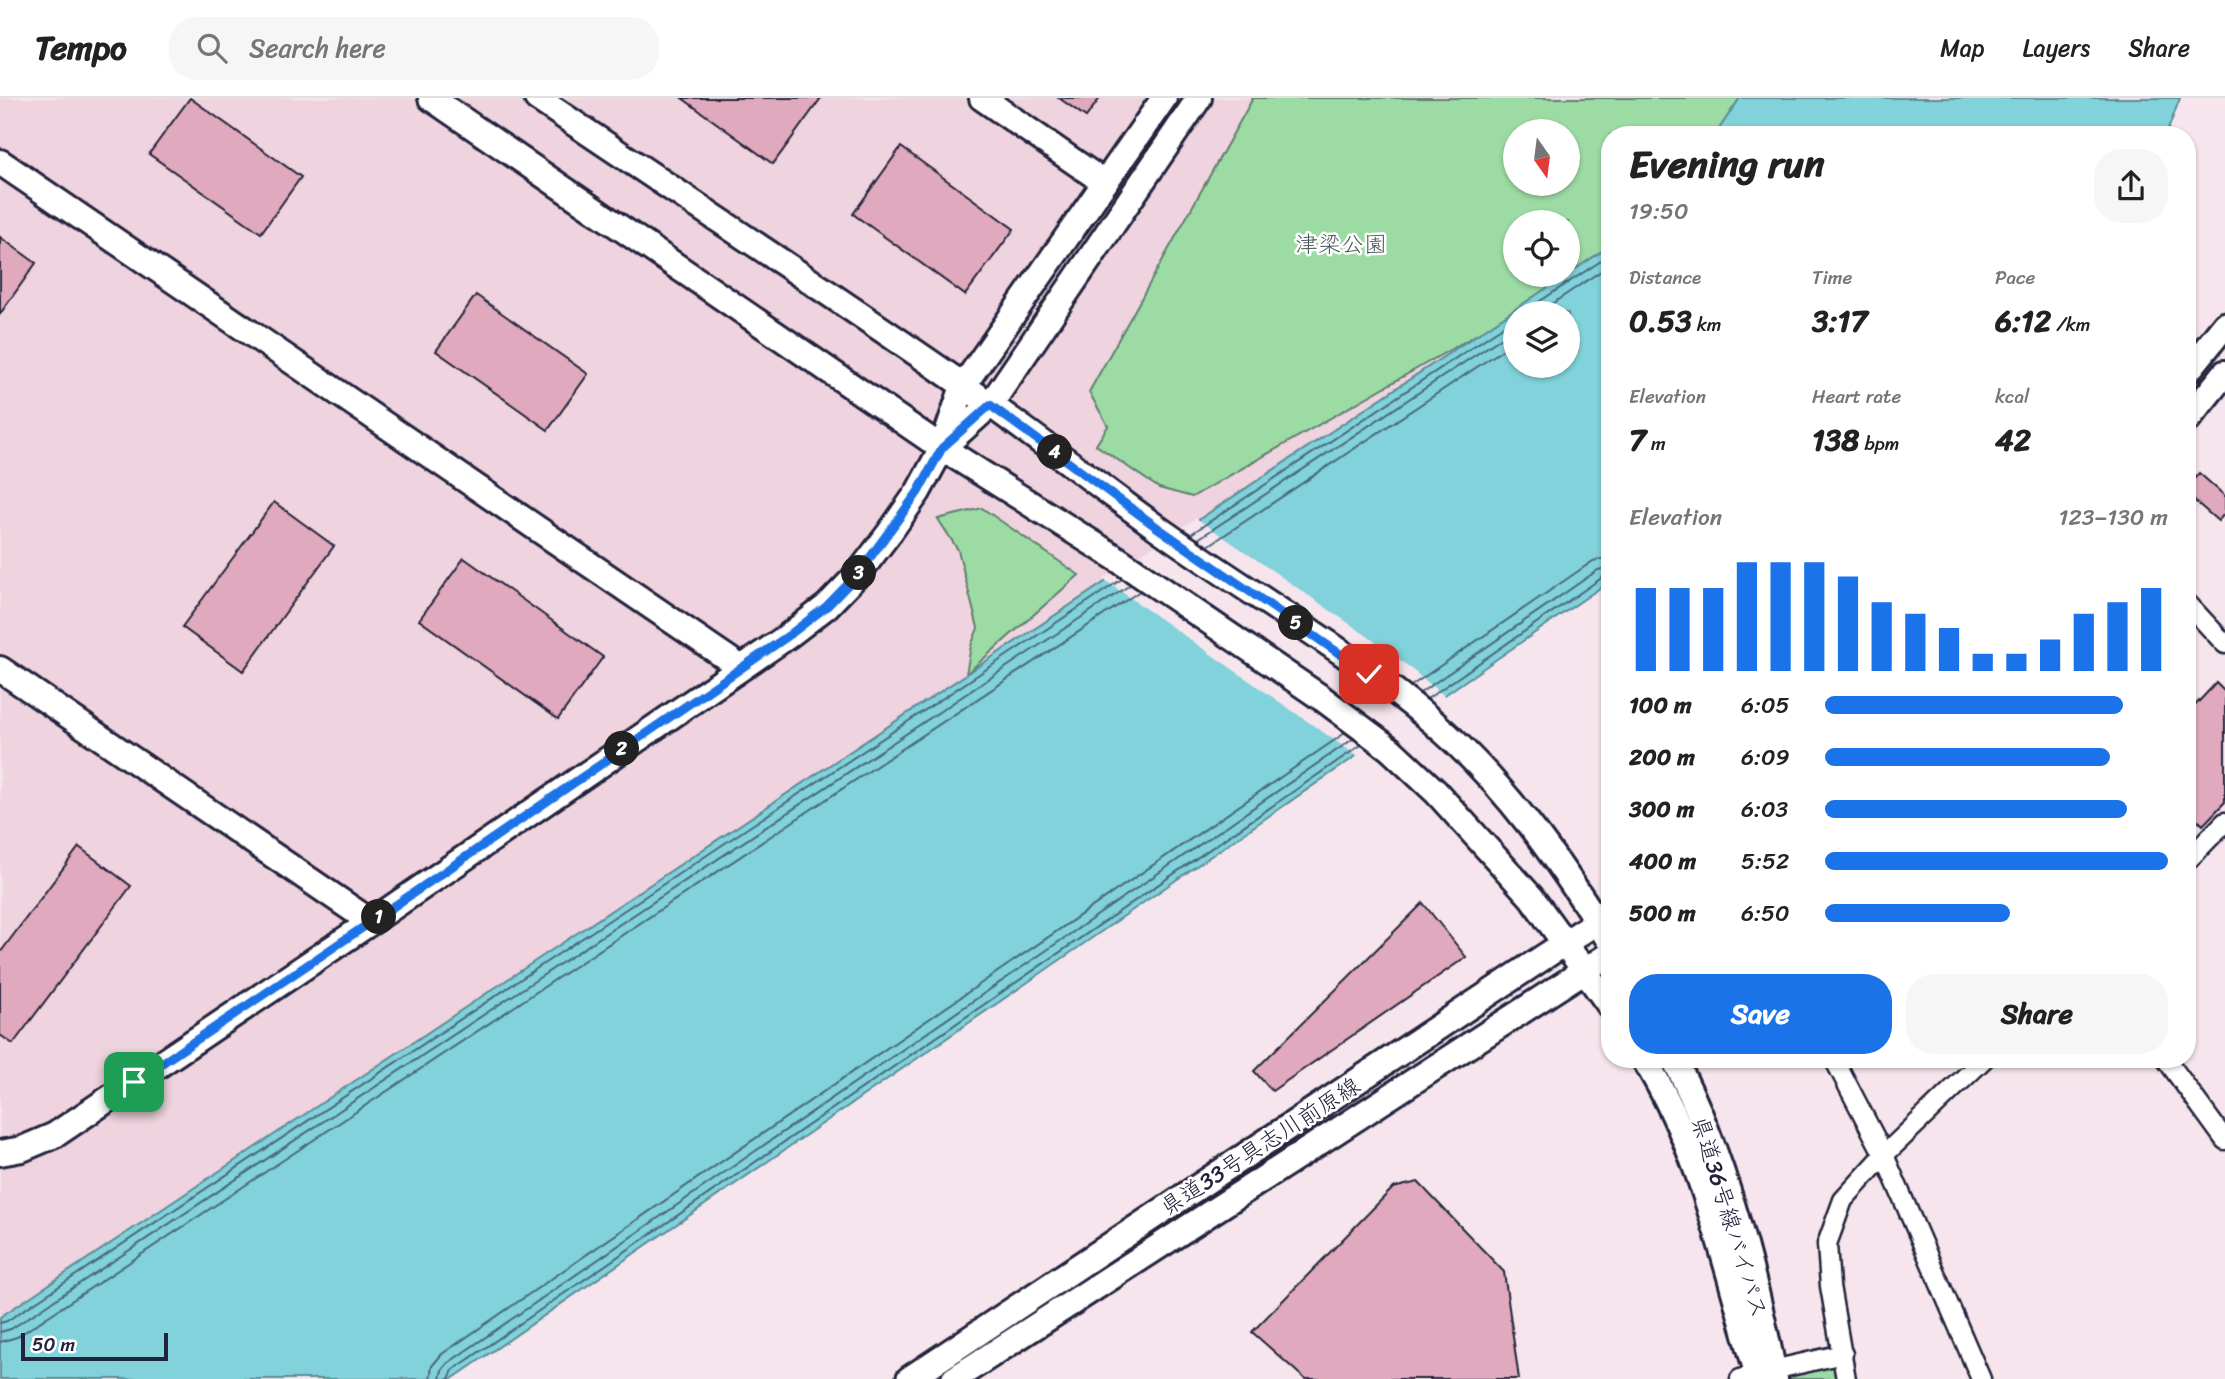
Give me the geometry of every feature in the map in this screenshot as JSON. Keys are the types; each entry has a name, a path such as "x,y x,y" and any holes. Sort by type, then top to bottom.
{"street":[{"path":"431,98 942,448 1116,558 1323,699 1390,749 1437,792 1532,898 1601,993"},
{"path":"537,98 963,386 1432,722 1477,764 1514,805 1601,918"},
{"path":"982,98 1105,183"},
{"path":"0,1153 22,1149 55,1135 371,922 827,606 858,574 918,492 942,448 963,386 1164,98"},
{"path":"942,448 990,405 1199,98"},
{"path":"0,162 740,667"},
{"path":"2196,361 2225,325"},
{"path":"2196,409 2225,373"},
{"path":"2196,613 2225,644"},
{"path":"0,670 371,922"},
{"path":"2196,852 2225,822"},
{"name":"県道33号具志川前原線","path":"909,1379 1565,942 1601,927"},
{"name":"県道33号具志川前原線","path":"954,1379 1601,960"},
{"path":"1649,1068 1663,1091 1699,1179 1761,1376 1843,1353"},
{"name":"県道36号線バイパス","path":"1678,1068 1702,1118 1726,1188 1761,1376"},
{"path":"1839,1068 1884,1155 1980,1379"},
{"path":"1846,1379 1830,1286 1827,1244 1843,1200 1884,1155 1975,1068"},
{"path":"2173,1068 2225,1140"}],"shaded area":[{"path":"0,98 1738,98 1641,126 1601,126 1601,165 1580,234 1580,210 1503,210 1503,287 1549,287 1528,301 1503,301 1503,318 0,1317"}],"green space":[{"name":"津梁公園","path":"1253,98 1740,98 1721,126 1601,126 1601,252 1580,266 1580,210 1503,210 1503,287 1549,287 1528,301 1503,301 1503,318 1488,328 1192,497 1159,488 1096,445 1108,426 1089,392"},
{"path":"982,508 1079,575 966,674 971,646 978,628 958,550 938,519"},
{"path":"1843,1354 1847,1379 1730,1379 1753,1359"}],"water":[{"path":"1740,98 2180,98 2169,126 1721,126"},
{"path":"1601,252 1601,587 452,1379 0,1379 0,1317 1503,317 1503,378 1580,378 1580,301 1527,301 1548,287 1580,287 1580,266"}],"pier":[{"path":"1196,518 1389,651 1447,698 1360,758 1103,579"}],"building":[{"path":"190,98 301,177 261,233 149,154"},
{"path":"682,98 821,98 773,164"},
{"path":"1059,98 1100,98 1086,117"},
{"path":"901,147 1014,229 965,295 853,214"},
{"path":"0,237 36,263 0,314"},
{"path":"476,295 588,374 548,430 436,351"},
{"path":"2199,473 2225,496 2225,513 2218,521 2196,502 2196,477"},
{"path":"274,502 334,546 243,671 182,627"},
{"path":"464,558 603,657 558,719 419,620"},
{"path":"2216,683 2225,692 2225,802 2203,825 2196,818 2196,704"},
{"path":"79,847 131,886 13,1044 0,1035 0,953"},
{"path":"1423,903 1466,957 1272,1091 1254,1071"},
{"path":"1418,1182 1504,1272 1519,1379 1305,1379 1252,1332 1393,1188"}],"route":[{"path":"134,1082 788,636 827,606 858,574 890,532 918,492 942,448 990,405 1158,528 1369,674"}]}
